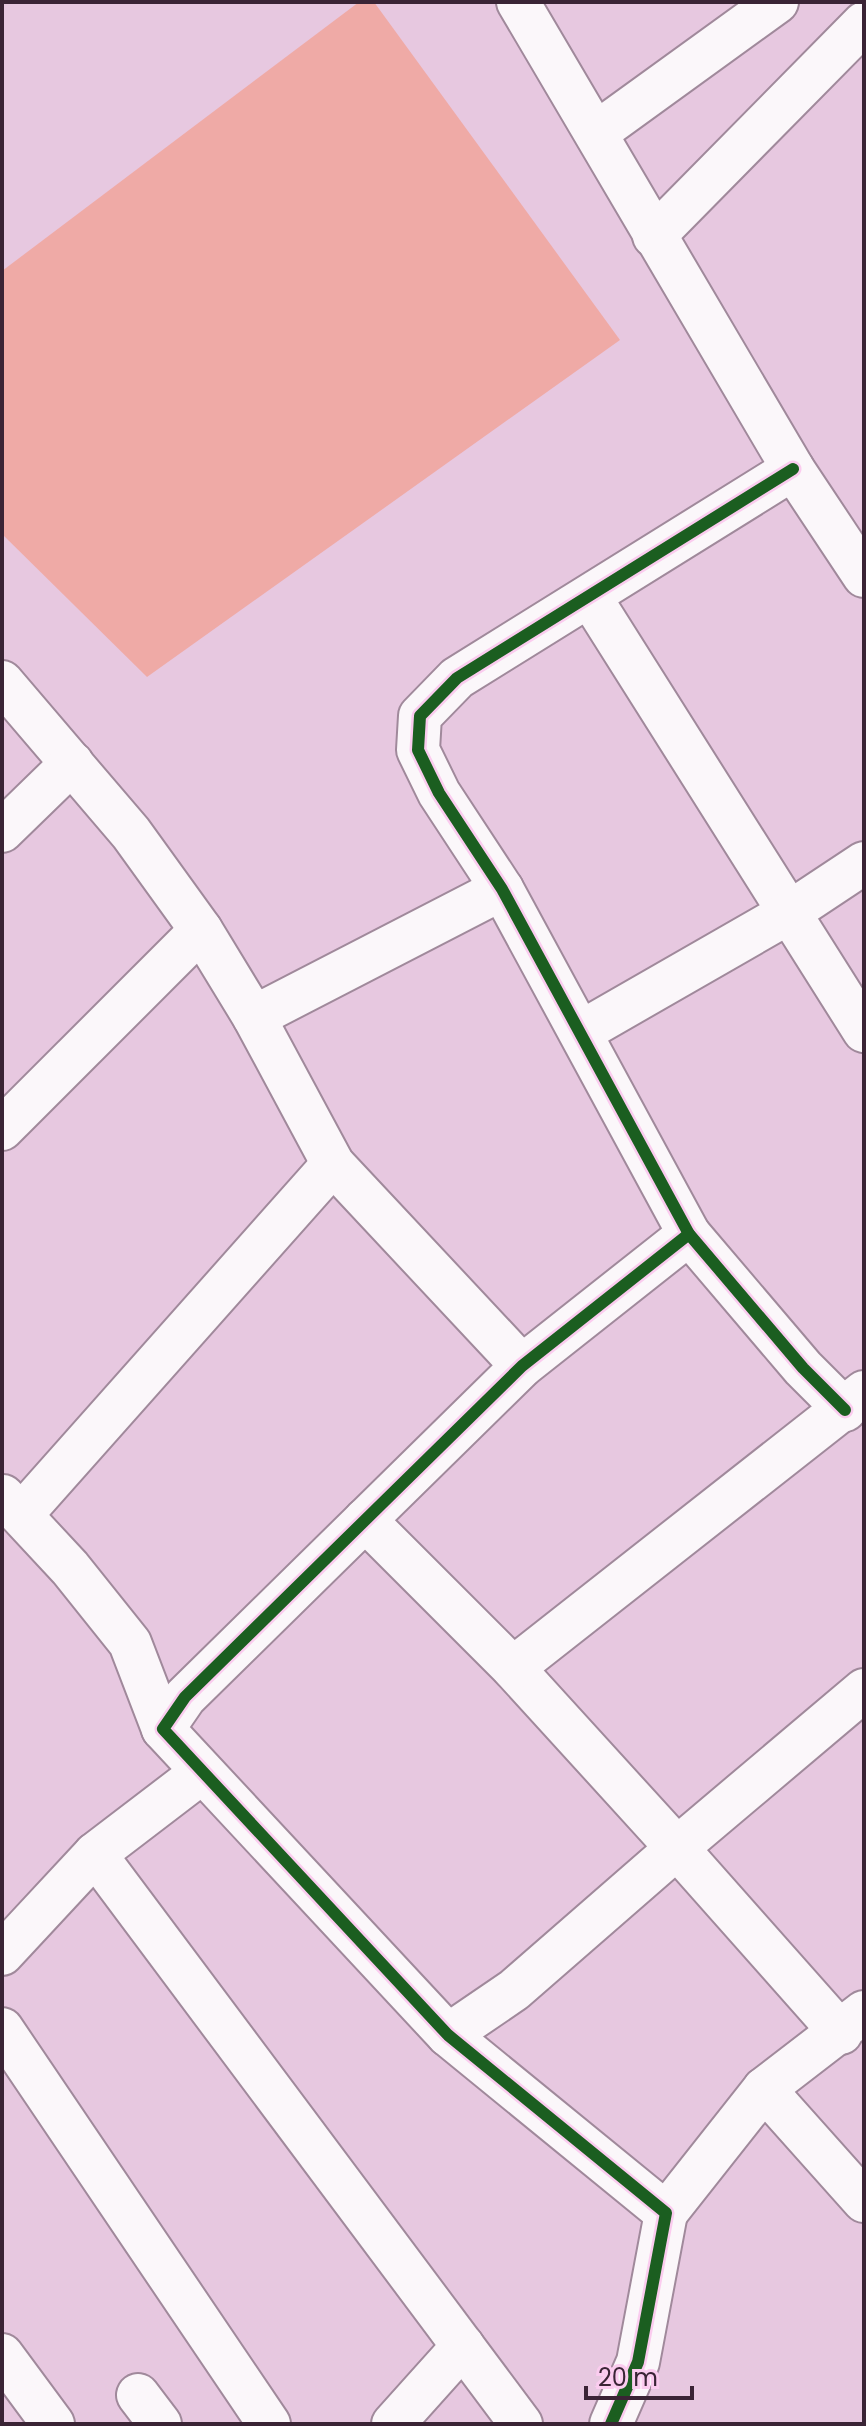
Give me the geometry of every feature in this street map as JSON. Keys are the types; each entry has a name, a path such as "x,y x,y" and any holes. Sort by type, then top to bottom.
{"street":[{"path":"518,2 793,469 864,576"},
{"path":"596,133 777,2"},
{"path":"654,236 864,23"},
{"path":"513,1668 854,1401 803,1368 689,1234 502,889 439,793 418,750 420,716 457,678 793,469"},
{"path":"590,597 864,1031"},
{"path":"2,682 131,833 201,930 254,1017 333,1164 522,1366"},
{"path":"2,831 72,763"},
{"path":"581,1032 790,912 864,863"},
{"path":"254,1017 502,889"},
{"path":"2,1129 201,930"},
{"path":"333,1164 12,1504 130,1643 163,1729 201,1773 448,2035 666,2213"},
{"path":"163,1729 185,1697 522,1366 689,1234"},
{"path":"365,1520 513,1668 677,1848 852,2023 764,2089 666,2213 638,2362 611,2424"},
{"path":"448,2035 514,1990 864,1690"},
{"path":"2,1954 95,1854 201,1773"},
{"path":"95,1854 521,2424"},
{"path":"2,2029 269,2424"},
{"path":"764,2089 864,2201"},
{"path":"393,2424 463,2346"},
{"path":"2,2355 53,2424"}],"shaded area":[{"path":"359,2 374,2 620,340 147,677 2,534 2,271"}],"cycle path":[{"path":"689,1234 502,889 439,793 418,750 420,716 457,678 793,469"},
{"path":"611,2424 638,2362 666,2213 448,2035 163,1729 185,1697 522,1366 689,1234 803,1368 845,1410"}]}
